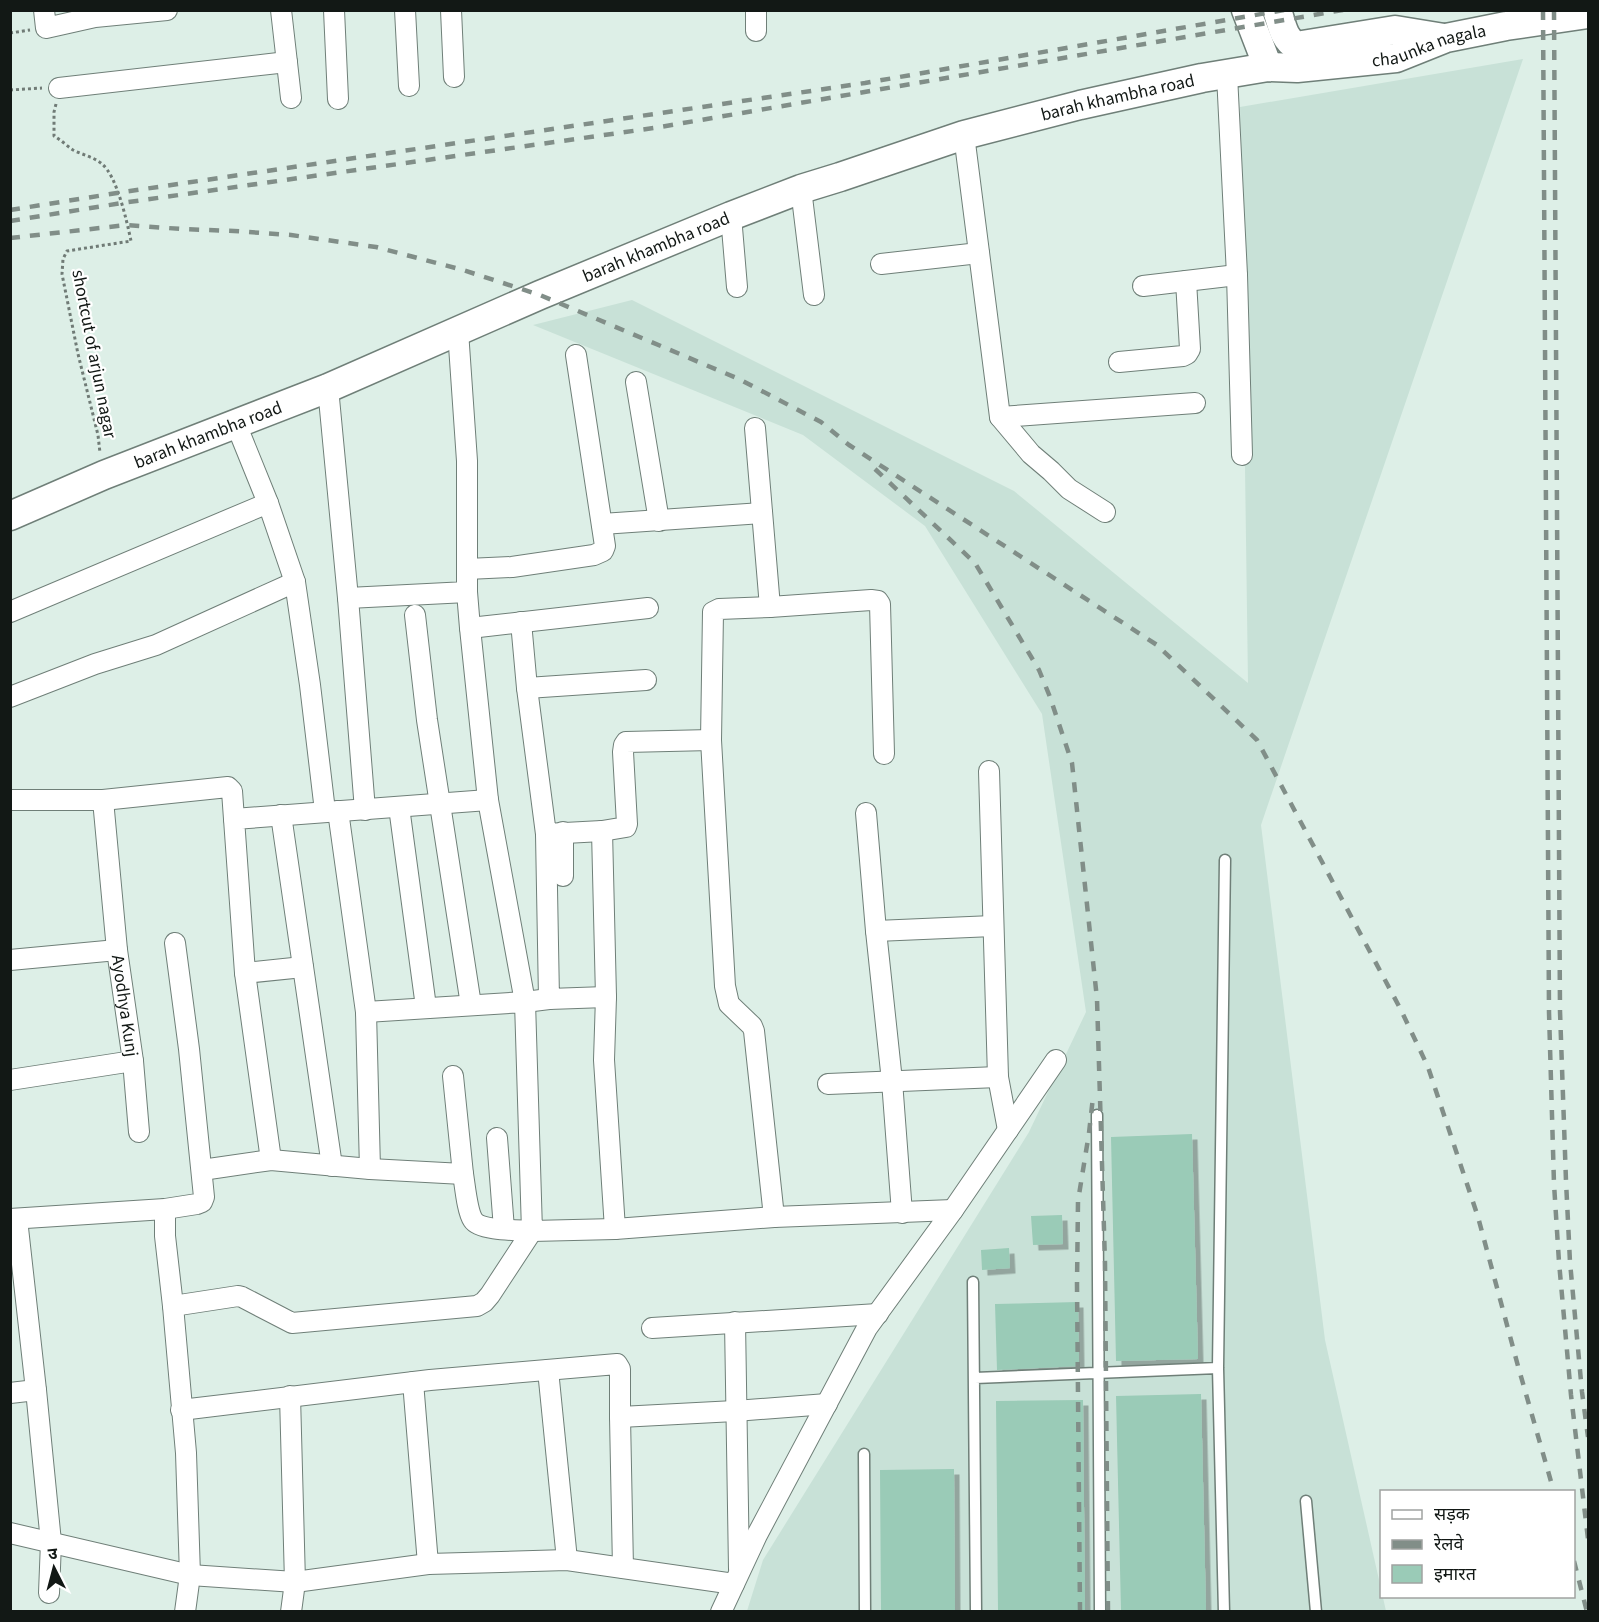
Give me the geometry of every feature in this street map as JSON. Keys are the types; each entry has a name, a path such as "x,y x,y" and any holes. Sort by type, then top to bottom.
{"street":[{"path":"45,19 166,10"},
{"path":"281,10 291,98"},
{"path":"334,10 338,99"},
{"path":"405,10 410,86"},
{"path":"451,10 454,77"},
{"path":"756,10 756,31"},
{"path":"1246,10 1268,67"},
{"path":"1277,10 1284,34 1296,46 1395,30 1446,38"},
{"name":"chaunka nagala","path":"1268,67 1297,68 1396,58 1446,38 1506,26 1588,14"},
{"path":"59,88 286,62"},
{"name":"barah khambha road","path":"10,516 104,475 328,388 731,216 801,189 964,135 1080,105 1202,78 1268,67"},
{"path":"1227,75 1237,275 1242,455"},
{"path":"964,135 1000,417 1031,454 1069,489 1105,512"},
{"path":"801,189 814,295"},
{"path":"731,216 737,287"},
{"path":"881,264 979,253"},
{"path":"1143,286 1237,275"},
{"path":"1119,362 1187,354 1190,349 1186,281"},
{"path":"173,1306 238,1296 292,1323 477,1306 490,1295 532,1231 525,1002 489,800 467,592 467,461 458,331"},
{"path":"467,569 512,567 600,554 603,551 605,546 602,524 576,354"},
{"path":"636,382 659,521"},
{"path":"328,388 365,810"},
{"path":"1000,417 1195,403"},
{"path":"236,423 268,503 295,582 310,685 366,1012 370,1169"},
{"path":"755,428 770,606"},
{"path":"10,612 268,503"},
{"path":"602,524 762,513"},
{"path":"10,697 95,663 156,645 295,582"},
{"path":"348,598 467,592"},
{"path":"774,1217 754,1031 752,1026 729,1004 724,986 711,741 713,612 719,609 878,601 884,754"},
{"path":"470,628 648,608"},
{"path":"415,615 439,804 471,1005"},
{"path":"521,622 526,688 563,876"},
{"path":"526,688 646,680"},
{"path":"554,833 622,829 627,824 623,752 626,742 711,741"},
{"path":"989,771 998,1077 1008,1130"},
{"path":"10,800 103,800 228,787 232,791 244,973 271,1160"},
{"path":"103,800 117,950"},
{"path":"234,819 489,800"},
{"path":"399,807 426,1007"},
{"path":"866,813 892,1081 902,1213"},
{"path":"281,815 332,1166"},
{"path":"602,831 606,997 604,1060 615,1229"},
{"path":"549,999 554,833"},
{"path":"876,930 993,926"},
{"path":"49,1593 51,1542 36,1390 14,1219 165,1209 201,1202 204,1197 189,1049 175,943"},
{"name":"Ayodhya Kunj","path":"10,960 117,950 134,1061 139,1132"},
{"path":"244,973 303,967"},
{"path":"366,1012 606,997"},
{"path":"721,1611 757,1534 867,1328 953,1210 1056,1060"},
{"path":"10,1080 134,1061"},
{"path":"453,1076 463,1174 473,1220 479,1225 532,1231 615,1229 774,1217 953,1210"},
{"path":"828,1084 998,1077"},
{"path":"497,1138 504,1229"},
{"path":"202,1170 271,1160 463,1174"},
{"path":"165,1209 165,1236 186,1453 190,1575 184,1611"},
{"path":"652,1328 878,1314"},
{"path":"735,1323 736,1578"},
{"path":"181,1410 413,1382 617,1364 620,1370 623,1568"},
{"path":"548,1370 567,1560"},
{"path":"413,1382 428,1564"},
{"path":"10,1393 36,1390"},
{"path":"290,1396 295,1582 291,1611"},
{"path":"620,1417 827,1404"},
{"path":"10,1533 190,1575 295,1582 428,1564 567,1560 623,1568 736,1578"}],"lane":[{"path":"1224,1611 1218,1368 1226,860"},
{"path":"1097,1115 1100,1611"},
{"path":"973,1282 976,1611"},
{"path":"975,1378 1218,1368"},
{"path":"864,1454 865,1611"},
{"path":"1306,1501 1316,1611"}],"path":[{"name":"shortcut of arjun nagar","path":"54,112 54,136 74,150 104,165 112,178 122,203 131,242 67,251 63,259 62,274 78,354 98,435 104,475"}],"shaded area":[{"path":"1523,59 1261,825 1325,1340 1380,1584 1380,1598 1383,1598 1386,1611 747,1611 763,1560 1029,1132 1086,1012 1042,714 925,526 803,435 533,325 632,300 1014,491 1248,683 1240,107"}],"building":[{"path":"1192,1134 1198,1359 1116,1361 1111,1137"},
{"path":"1062,1215 1063,1244 1033,1245 1031,1216"},
{"path":"1009,1248 1010,1268 982,1270 981,1250"},
{"path":"1078,1302 1079,1366 997,1370 995,1304"},
{"path":"1201,1394 1206,1611 1121,1611 1116,1396"},
{"path":"1083,1400 1085,1611 998,1611 996,1401"},
{"path":"954,1469 955,1611 881,1611 880,1470"}],"railway":[{"path":"10,210 865,83 1284,10"},
{"path":"10,221 122,203 654,128 1343,10"},
{"path":"1543,10 1549,1012 1554,1184 1571,1395 1588,1539"},
{"path":"1554,10 1560,1011 1570,1262 1588,1437"},
{"path":"10,238 127,225 291,235 376,247 463,270 540,295 739,379 821,422 849,445 1157,645 1257,740 1401,1010 1428,1067 1478,1217 1553,1490"},
{"path":"875,469 975,563 1039,670 1072,763 1097,999 1105,1263 1108,1612"},
{"path":"1080,1612 1078,1201 1093,1097"},
{"path":"1575,1565 1587,1612"}]}
